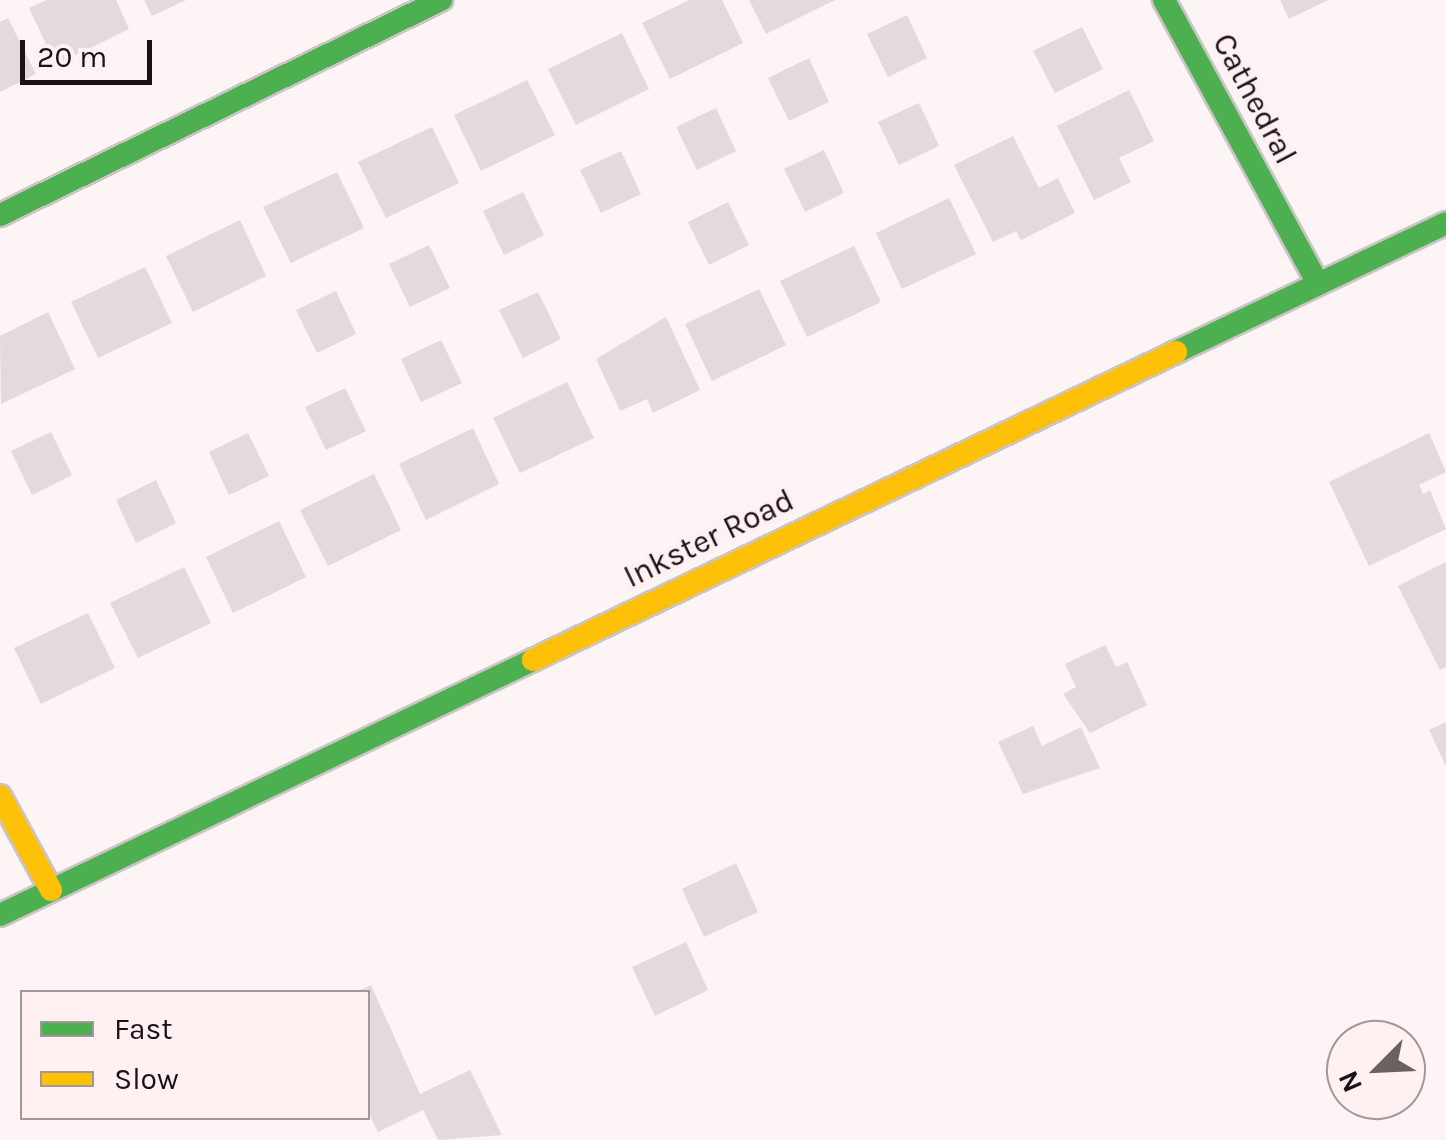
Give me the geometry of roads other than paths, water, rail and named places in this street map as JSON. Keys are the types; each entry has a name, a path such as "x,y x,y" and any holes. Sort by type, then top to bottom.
{"main road":[{"path":"0,214 441,0"},
{"name":"Cathedral","path":"1164,0 1318,284"},
{"name":"Inkster Road","path":"0,915 1446,223"},
{"path":"0,796 50,890"}]}
